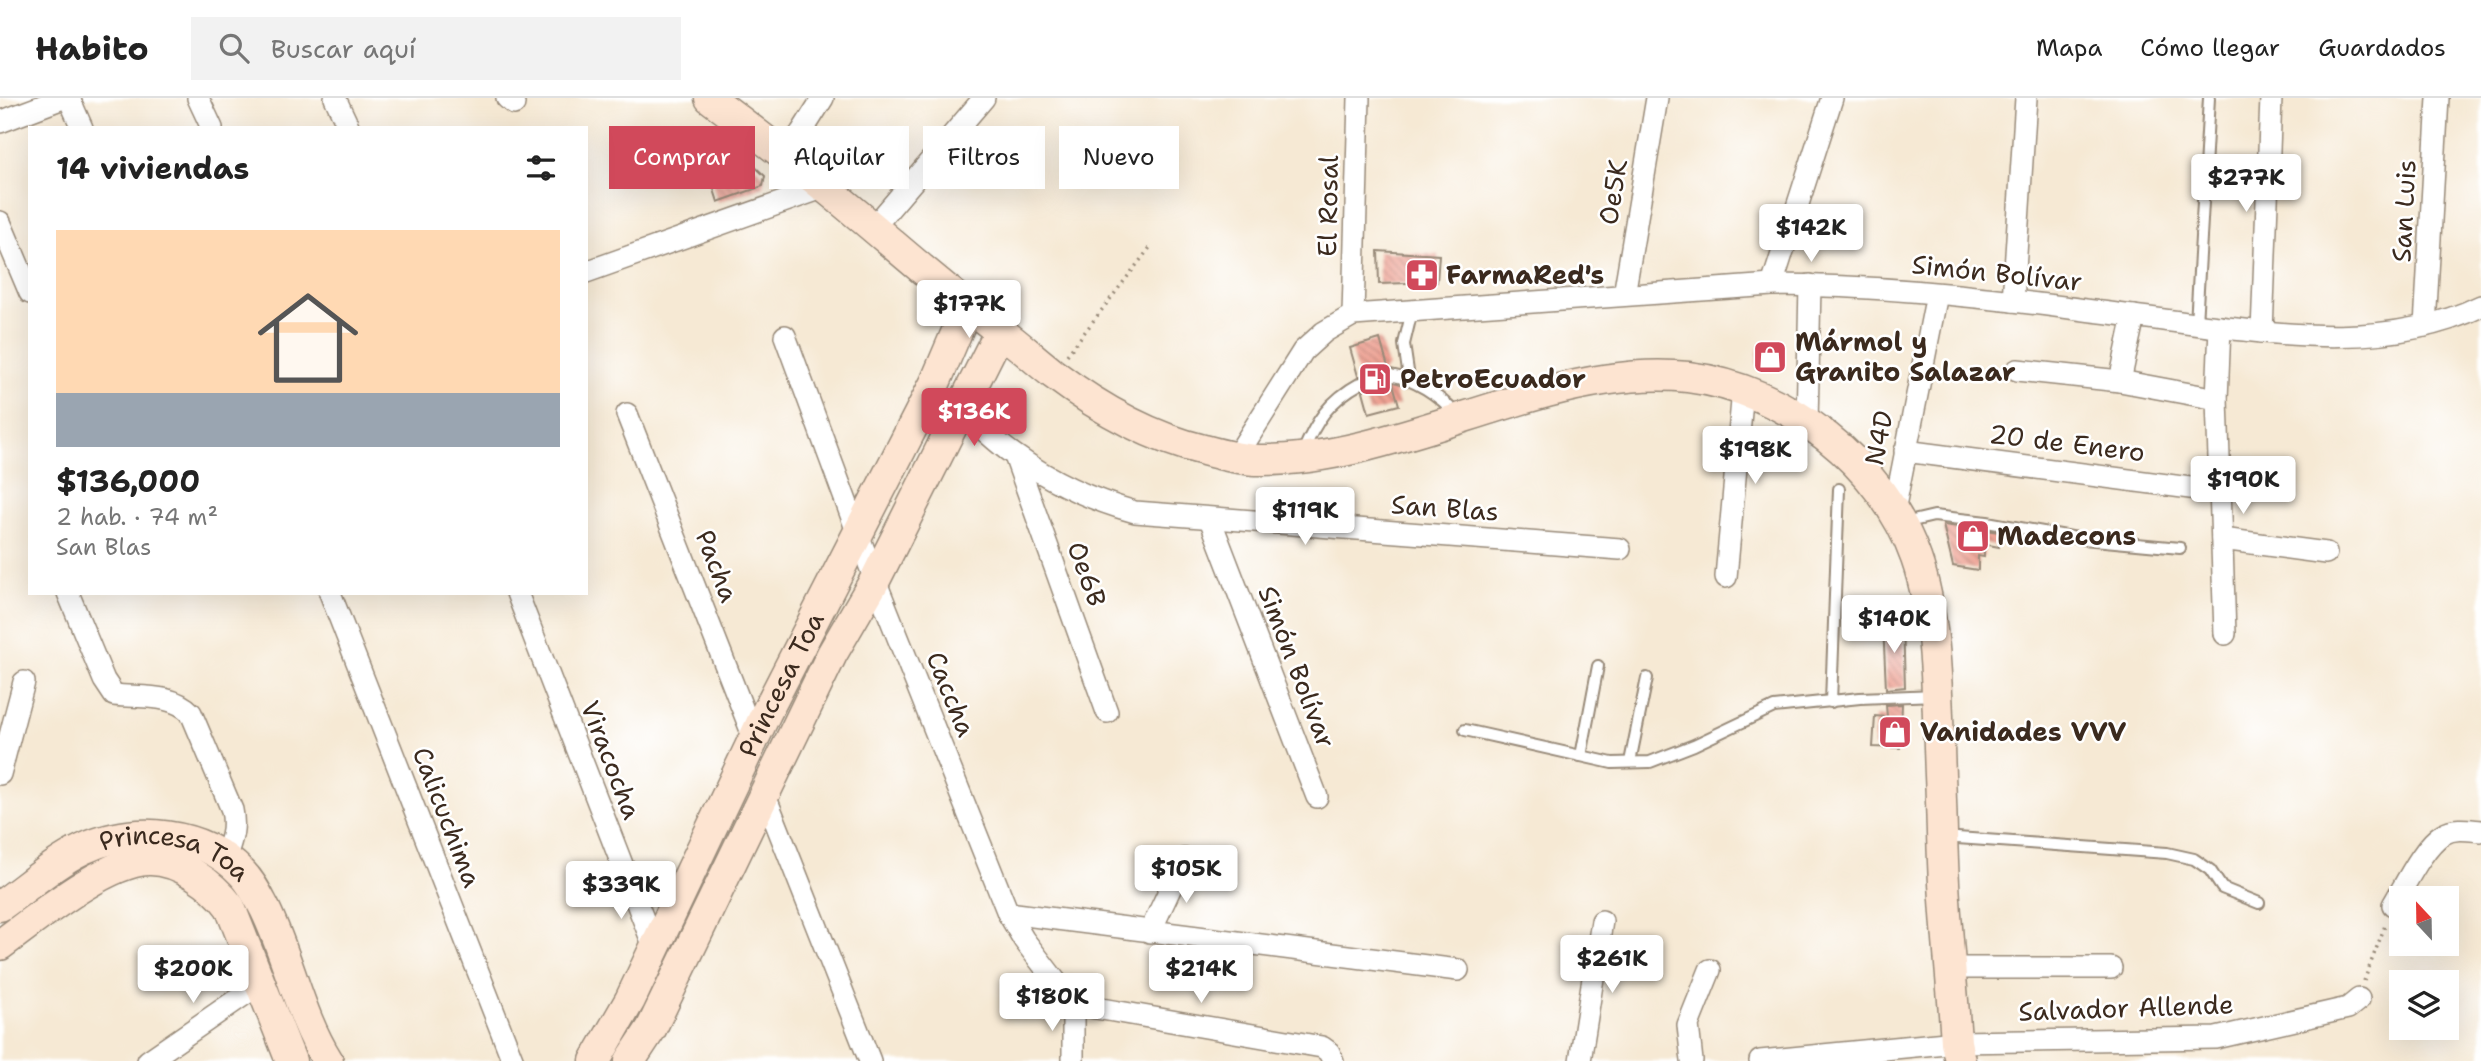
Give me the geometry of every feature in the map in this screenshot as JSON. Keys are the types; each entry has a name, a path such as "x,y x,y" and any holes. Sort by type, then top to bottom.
{"street":[{"path":"0,122 63,98"},
{"path":"69,98 81,126"},
{"path":"198,98 211,126"},
{"path":"335,98 348,126"},
{"path":"710,98 769,144"},
{"path":"805,126 823,98"},
{"path":"873,228 984,98"},
{"name":"El Rosal","path":"1353,315 1359,98"},
{"name":"Oe5K","path":"1624,295 1657,98"},
{"path":"1772,285 1832,98"},
{"path":"2014,301 2026,98"},
{"path":"2262,332 2272,98"},
{"name":"San Luis","path":"2425,326 2438,98"},
{"path":"588,271 819,189"},
{"path":"827,189 967,308 1052,373 1108,411 1167,439 1236,457 1255,460 1317,456 1570,386 1648,376 1686,377 1743,390 1807,423 1867,474 1897,517 1916,556 1926,591 1936,695 1944,895 1958,1051"},
{"path":"0,222 28,288"},
{"name":"Simón Bolívar","path":"1236,457 1303,351 1324,332 1353,315 1772,285 1810,285 2014,301 2262,332 2377,335 2462,316 2481,306"},
{"path":"1807,423 1810,285"},
{"name":"N4D","path":"1897,517 1905,450 1937,294"},
{"name":"Princesa Toa","path":"595,1061 630,1000 754,738 857,531 935,383 967,308"},
{"path":"2120,381 2134,316"},
{"path":"2220,327 2217,399 2225,634"},
{"name":"Princesa Toa","path":"632,1060 651,1029 832,654 875,580 1000,331"},
{"name":"Caccha","path":"785,336 875,580 1008,913 1024,940 1073,1004"},
{"path":"2017,370 2120,381 2217,399"},
{"path":"1726,577 1743,390"},
{"name":"San Blas","path":"961,409 1015,456 1065,486 1101,503 1135,512 1620,549"},
{"name":"Pacha","path":"627,414 754,738"},
{"name":"20 de Enero","path":"1905,450 2221,492"},
{"name":"Oe6B","path":"1015,456 1107,712"},
{"name":"Simón Bolívar","path":"1210,519 1317,797"},
{"path":"2222,539 2326,553"},
{"path":"69,595 104,680 114,695 172,700 182,704 191,713 232,810 233,836 225,859"},
{"name":"Calicuchima","path":"331,595 513,1061"},
{"name":"Viracocha","path":"518,595 654,947"},
{"path":"0,774 23,682"},
{"path":"764,793 870,1061"},
{"path":"2405,886 2430,845 2444,833 2460,829 2481,831"},
{"name":"Princesa Toa","path":"4,924 82,850 111,840 138,836 170,836 191,840 225,859 242,872 251,884 266,912 318,1045 328,1061"},
{"path":"1150,932 1184,859"},
{"name":"Princesa Toa","path":"4,924 117,867 149,860 170,864 192,874 223,898 235,917 290,1061"},
{"path":"1008,913 1458,970"},
{"path":"1580,1061 1602,922"},
{"path":"1951,968 2110,968"},
{"path":"1692,1061 1688,1025 1710,970"},
{"path":"148,1061 261,983"},
{"name":"Salvador Allende","path":"1760,1061 2216,1038 2348,1009 2359,999"},
{"path":"1073,1061 1073,1004 1328,1054"},
{"path":"610,1035 632,1060"}],"lane":[{"path":"2196,324 2209,98"},
{"path":"1409,378 1404,344 1412,311"},
{"path":"1390,375 1409,378 1431,391 1460,418"},
{"path":"1300,457 1312,429 1327,408 1343,393 1361,383"},
{"path":"1832,702 1839,489"},
{"path":"1897,517 1934,516 1987,522 2083,539 2180,548"},
{"path":"1581,756 1598,666"},
{"path":"1630,762 1647,678"},
{"path":"1465,730 1612,762 1650,762 1694,745 1774,707 1860,698 1936,695"},
{"path":"1943,837 2167,853 2194,859 2210,870 2222,888 2259,903"}],"path":[{"path":"1052,373 1152,245"},
{"path":"2359,999 2389,915"}],"building":[{"path":"755,167 765,176 763,186 755,189"},
{"path":"714,189 755,189 718,202"},
{"path":"1378,251 1439,255 1437,282 1379,284"},
{"name":"PetroEcuador","path":"1380,339 1388,367 1382,377 1393,384 1399,405 1369,413 1363,391 1368,386 1368,380 1364,376 1358,376 1350,348"},
{"name":"Mármol y Granito Salazar","path":"1758,348 1784,350 1783,366 1756,365"},
{"name":"Madecons","path":"1943,525 2000,532 1999,547 1984,544 1984,557 1978,556 1978,570 1953,566"},
{"path":"1903,623 1905,687 1886,689 1883,624"},
{"path":"1902,704 1900,748 1873,747 1875,716 1887,717 1886,705"}],"place":[{"name":"FarmaRed's","path":"1422,275"},
{"name":"Mármol y Granito Salazar","path":"1770,357"},
{"name":"PetroEcuador","path":"1375,379"},
{"name":"Madecons","path":"1973,536"},
{"name":"Vanidades VVV","path":"1895,732"}]}
